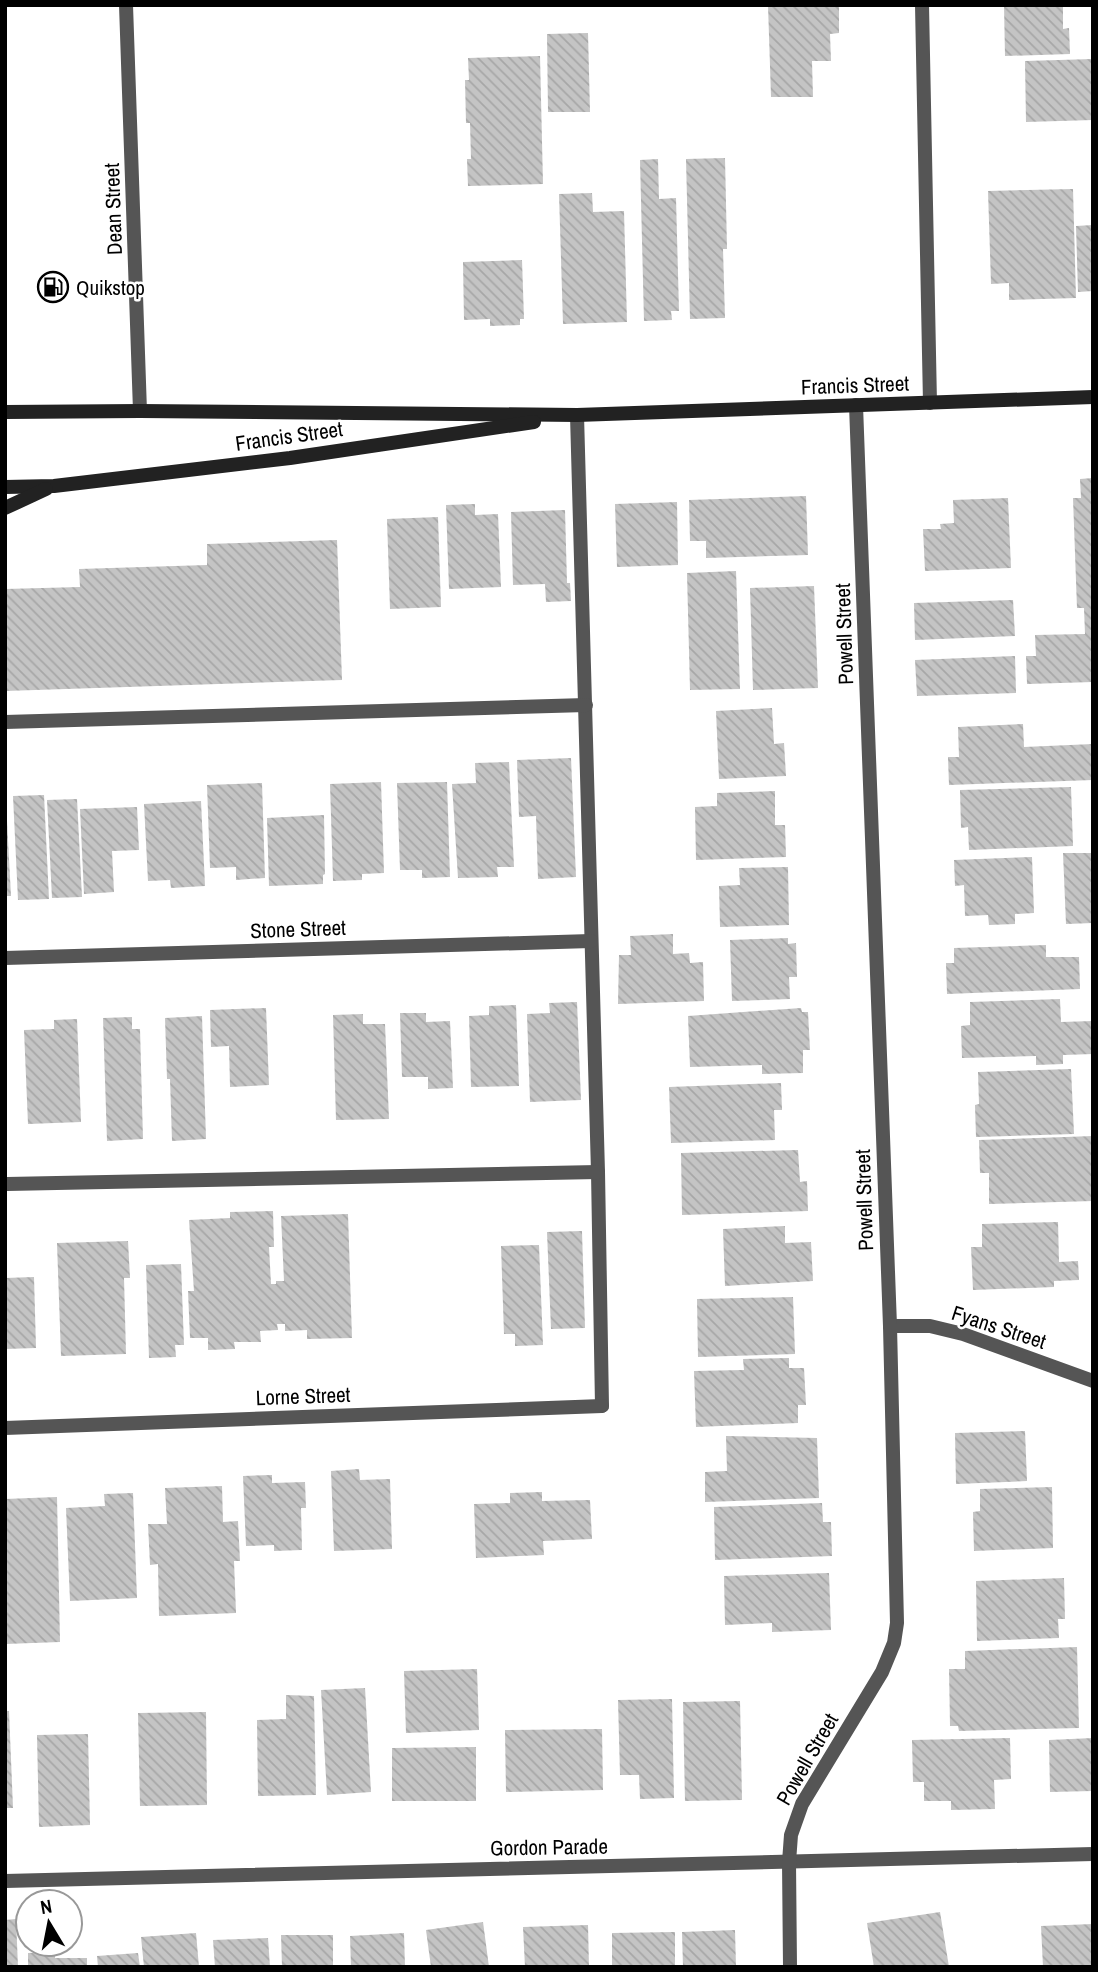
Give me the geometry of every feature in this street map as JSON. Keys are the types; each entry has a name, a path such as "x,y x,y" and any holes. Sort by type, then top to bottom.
{"main road":[{"name":"Francis Street","path":"5,412 577,415 1093,397"},
{"name":"Francis Street","path":"5,487 54,486 290,458 577,415"},
{"path":"5,508 54,486"}],"street":[{"name":"Dean Street","path":"126,5 140,411"},
{"path":"922,5 930,403"},
{"name":"Powell Street","path":"790,1967 790,1835 802,1804 882,1672 894,1643 898,1598 856,405"},
{"path":"8,1184 598,1172 577,415"},
{"path":"5,722 586,705"},
{"name":"Stone Street","path":"5,958 591,941"},
{"name":"Lorne Street","path":"5,1428 602,1406 598,1172"},
{"name":"Fyans Street","path":"890,1326 930,1326 963,1334 1093,1381"},
{"name":"Gordon Parade","path":"5,1881 1093,1854"}],"building":[{"path":"768,5 839,5 839,33 830,34 831,61 812,61 813,97 771,97"},
{"path":"1004,5 1063,5 1063,29 1069,28 1070,54 1005,56"},
{"path":"588,33 590,112 548,112 547,34"},
{"path":"540,56 543,184 468,186 467,159 471,159 470,123 466,123 465,80 469,80 468,58"},
{"path":"1093,59 1093,120 1026,122 1025,61"},
{"path":"725,158 725,318 690,319 686,159"},
{"path":"658,159 659,199 676,198 679,311 671,311 672,320 644,321 640,160"},
{"path":"1073,189 1076,298 1009,300 1009,283 991,284 988,191"},
{"path":"592,193 593,212 624,211 627,322 563,324 559,194"},
{"path":"1093,225 1093,291 1078,292 1076,226"},
{"path":"522,260 524,319 520,319 520,325 490,326 490,319 464,320 463,262"},
{"path":"1093,478 1093,682 1027,684 1026,656 1036,656 1035,635 1085,634 1084,608 1077,608 1073,498 1081,498 1080,479"},
{"path":"806,496 808,555 706,558 706,541 690,541 689,500"},
{"path":"1008,498 1011,568 925,571 923,529 941,529 940,524 954,523 953,500"},
{"path":"677,502 678,565 617,567 615,504"},
{"path":"475,504 475,515 498,514 501,587 449,589 446,505"},
{"path":"565,510 567,583 570,583 571,601 546,602 545,584 513,585 511,512"},
{"path":"438,517 441,607 390,609 387,519"},
{"path":"337,540 342,680 5,691 5,589 80,587 79,569 207,565 207,544"},
{"path":"736,571 740,689 690,690 687,573"},
{"path":"814,586 818,688 753,690 750,588"},
{"path":"1013,600 1015,636 915,640 914,603"},
{"path":"1015,656 1016,693 917,696 915,660"},
{"path":"772,708 774,744 784,743 786,776 719,779 716,711"},
{"path":"1023,724 1024,747 1093,744 1093,780 949,785 948,757 959,757 958,727"},
{"path":"571,758 576,877 538,879 536,816 519,817 517,760"},
{"path":"509,762 514,867 497,867 498,877 458,878 452,784 476,783 475,763"},
{"path":"381,782 384,873 362,874 362,880 333,881 330,784"},
{"path":"447,782 450,877 422,878 422,870 400,870 397,783"},
{"path":"262,783 265,878 236,880 236,867 210,868 207,785"},
{"path":"1071,787 1073,846 969,850 968,827 961,828 960,790"},
{"path":"775,791 775,825 785,825 786,857 696,860 695,807 717,806 717,793"},
{"path":"44,795 49,899 18,900 13,796"},
{"path":"77,799 82,897 52,898 47,800"},
{"path":"201,801 205,886 171,888 170,880 148,881 144,804"},
{"path":"137,807 139,850 112,851 114,892 84,894 80,809"},
{"path":"324,815 323,884 269,886 267,818"},
{"path":"7,821 11,896 5,896"},
{"path":"1063,853 1093,853 1093,923 1066,924"},
{"path":"1032,857 1034,913 1015,914 1015,924 989,925 988,915 965,916 964,885 955,886 954,860"},
{"path":"788,867 789,925 720,927 719,886 740,885 739,868"},
{"path":"673,934 673,954 689,953 690,963 703,962 704,1001 618,1004 619,955 631,955 630,936"},
{"path":"788,938 788,944 796,943 797,977 789,977 790,999 732,1001 730,940"},
{"path":"1046,945 1046,957 1079,957 1080,989 947,994 946,963 954,963 954,948"},
{"path":"1060,999 1061,1022 1093,1021 1093,1054 1063,1055 1063,1064 1036,1065 1036,1056 962,1058 961,1026 970,1025 970,1002"},
{"path":"577,1002 581,1100 530,1102 527,1014 550,1013 549,1003"},
{"path":"516,1005 519,1086 471,1087 469,1016 489,1015 489,1006"},
{"path":"266,1008 269,1085 230,1087 229,1046 211,1047 210,1010"},
{"path":"801,1008 802,1012 808,1012 810,1050 803,1050 803,1073 762,1074 762,1065 690,1067 688,1016"},
{"path":"400,1013 426,1013 426,1022 450,1021 453,1088 428,1089 428,1077 402,1077"},
{"path":"363,1014 363,1024 385,1024 389,1119 336,1120 333,1015"},
{"path":"202,1016 206,1139 172,1141 165,1018"},
{"path":"132,1017 132,1029 140,1029 143,1139 107,1141 103,1018"},
{"path":"77,1019 81,1122 28,1124 24,1030 54,1029 54,1020"},
{"path":"1071,1069 1074,1134 976,1137 978,1072"},
{"path":"781,1083 782,1110 774,1110 775,1140 671,1143 669,1087"},
{"path":"1093,1136 1093,1201 989,1204 989,1173 980,1173 979,1140"},
{"path":"798,1150 800,1182 807,1181 808,1211 682,1215 681,1153"},
{"path":"273,1211 274,1247 269,1247 271,1284 284,1281 281,1216 348,1214 352,1338 307,1339 307,1330 285,1331 285,1324 277,1324 278,1330 260,1331 261,1342 234,1342 235,1349 208,1350 208,1338 190,1338 188,1291 194,1291 189,1220 230,1218 230,1212"},
{"path":"1058,1222 1059,1262 1078,1261 1079,1280 1054,1281 1054,1287 973,1290 971,1247 982,1247 982,1224"},
{"path":"785,1226 785,1243 811,1242 813,1281 725,1286 723,1229"},
{"path":"582,1231 585,1328 551,1329 547,1232"},
{"path":"128,1241 130,1278 124,1278 126,1354 61,1356 57,1243"},
{"path":"539,1245 543,1345 515,1346 515,1334 504,1334 501,1246"},
{"path":"181,1264 184,1345 175,1345 176,1357 149,1358 146,1265"},
{"path":"34,1277 36,1348 5,1349 5,1278"},
{"path":"793,1297 795,1354 698,1357 697,1299"},
{"path":"789,1358 789,1368 804,1368 806,1405 798,1405 798,1423 696,1427 694,1371 744,1370 743,1359"},
{"path":"1025,1431 1027,1481 956,1484 955,1433"},
{"path":"726,1436 817,1438 819,1498 705,1502 705,1472 727,1471"},
{"path":"359,1469 360,1480 390,1479 392,1549 334,1551 331,1471"},
{"path":"272,1475 272,1483 305,1482 306,1508 301,1508 302,1550 274,1551 274,1545 246,1546 243,1476"},
{"path":"222,1486 223,1522 238,1521 240,1561 234,1561 236,1613 159,1616 158,1564 150,1565 148,1524 167,1524 165,1488"},
{"path":"1052,1487 1053,1548 974,1551 973,1512 980,1511 980,1489"},
{"path":"542,1492 542,1501 590,1500 592,1539 543,1541 544,1555 476,1558 474,1504 510,1503 510,1493"},
{"path":"133,1493 137,1598 70,1601 66,1508 105,1506 104,1494"},
{"path":"57,1497 60,1642 5,1644 5,1499"},
{"path":"822,1503 823,1522 831,1522 832,1556 715,1560 714,1507"},
{"path":"829,1573 831,1630 772,1632 772,1623 725,1625 724,1576"},
{"path":"1064,1578 1065,1619 1058,1619 1059,1638 977,1641 976,1581"},
{"path":"1077,1647 1079,1728 959,1731 958,1726 950,1726 949,1669 965,1669 965,1651"},
{"path":"477,1669 479,1730 406,1733 404,1671"},
{"path":"365,1688 371,1792 327,1795 321,1690"},
{"path":"286,1695 314,1696 316,1795 258,1796 257,1720 286,1719"},
{"path":"672,1699 674,1798 640,1799 639,1775 620,1775 618,1700"},
{"path":"740,1701 742,1800 685,1801 683,1702"},
{"path":"5,1711 9,1711 13,1808 5,1808"},
{"path":"206,1712 207,1805 140,1806 138,1713"},
{"path":"602,1729 603,1790 506,1792 505,1730"},
{"path":"88,1734 90,1825 39,1827 37,1735"},
{"path":"1010,1738 1011,1779 994,1780 995,1809 951,1810 951,1801 924,1801 924,1782 913,1782 912,1740"},
{"path":"1093,1738 1093,1791 1050,1792 1049,1740"},
{"path":"476,1747 476,1801 392,1801 392,1748"},
{"path":"940,1912 949,1967 874,1967 867,1923"},
{"path":"14,1919 14,1958 18,1958 18,1967 5,1967 5,1920"},
{"path":"483,1922 489,1967 431,1967 426,1930"},
{"path":"1093,1924 1093,1967 1043,1967 1041,1926"},
{"path":"588,1925 589,1967 525,1967 523,1927"},
{"path":"735,1930 736,1967 683,1967 682,1932"},
{"path":"675,1932 675,1967 612,1967 612,1933"},
{"path":"196,1933 199,1967 144,1967 141,1937"},
{"path":"404,1933 405,1967 351,1967 350,1936"},
{"path":"281,1935 333,1935 333,1967 282,1967"},
{"path":"268,1938 270,1967 215,1967 213,1940"},
{"path":"138,1953 140,1967 98,1967 97,1956"},
{"path":"28,1958 87,1958 87,1967 28,1967"}],"place":[{"name":"Quikstop","path":"53,287"}]}
